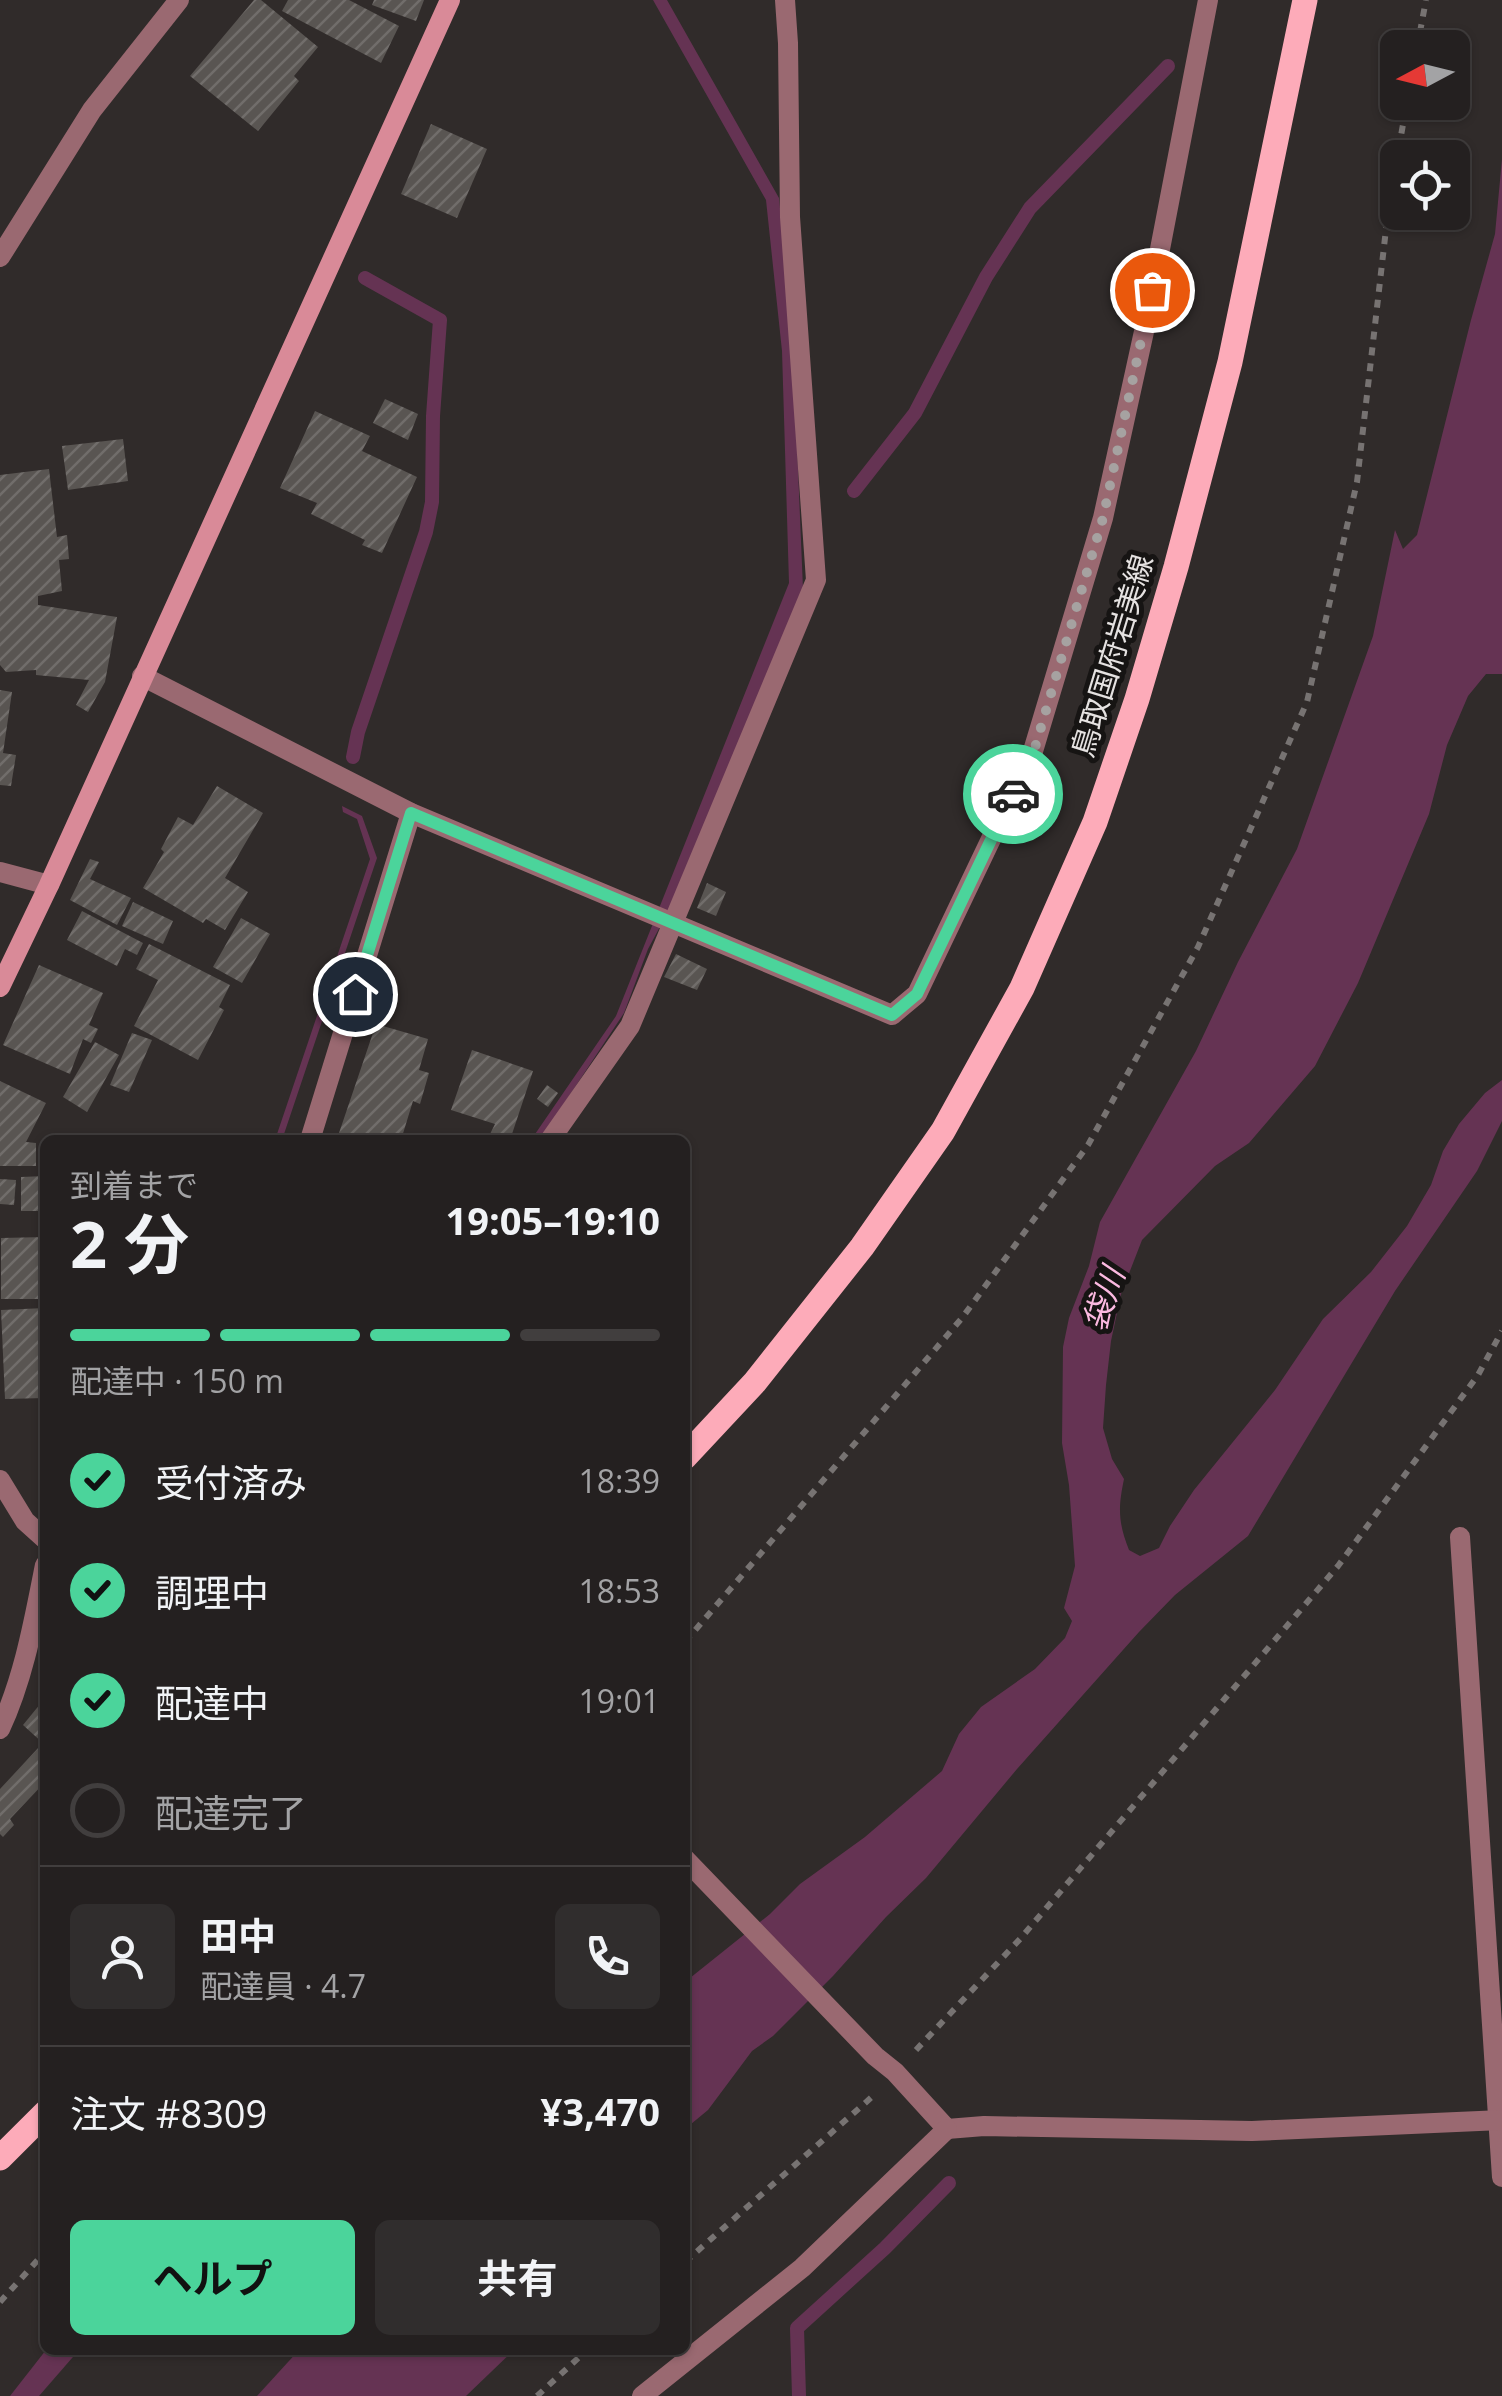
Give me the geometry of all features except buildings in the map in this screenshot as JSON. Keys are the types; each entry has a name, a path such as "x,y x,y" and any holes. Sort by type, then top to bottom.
{"main road":[{"name":"鳥取国府岩美線","path":"690,1452 755,1382 862,1247 943,1131 1022,988 1095,822 1137,699 1230,362 1305,0"},
{"path":"0,2158 40,2118"}],"street":[{"path":"0,257 92,110 179,0"},
{"path":"0,987 450,0"},
{"path":"554,1135 630,1026 816,580 790,217 785,0"},
{"path":"142,676 411,813 892,1015 917,994 1034,751 1098,536 1146,326 1208,0"},
{"path":"312,1135 411,813"},
{"path":"0,872 49,885"},
{"path":"0,1480 25,1521 40,1535"},
{"path":"1460,1536 1502,2178"},
{"path":"2,1716 31,1637 40,1591"},
{"path":"690,1864 947,2129"},
{"path":"642,2396 802,2268 947,2129 984,2126 1252,2131 1501,2120"}],"path":[{"path":"1420,30 1426,0"},
{"path":"690,1636 973,1302 1088,1145 1198,946 1307,702 1357,482 1389,203 1404,120"},
{"path":"690,2258 874,2095 1020,1939 1338,1566 1478,1374 1502,1331"},
{"path":"0,2302 40,2258"},
{"path":"537,2396 582,2355"}],"water":[{"path":"653,0 667,0 779,198 793,348 803,589 624,1013 543,1135 534,1135 616,1016 789,583 782,351 766,200"},
{"name":"袋川","path":"1502,159 1502,674 1486,674 1468,696 1447,745 1429,814 1358,983 1315,1066 1249,1143 1215,1166 1142,1240 1121,1294 1111,1341 1103,1428 1112,1459 1124,1479 1120,1515 1129,1550 1140,1556 1159,1548 1194,1490 1275,1390 1323,1319 1371,1272 1407,1226 1459,1124 1485,1093 1502,1080 1502,1121 1477,1171 1395,1291 1248,1536 1175,1595 1139,1632 926,1878 773,2036 752,2051 708,2110 690,2125 690,1978 942,1771 959,1734 981,1707 1035,1669 1065,1638 1072,1621 1064,1608 1075,1566 1062,1443 1063,1347 1069,1318 1089,1266 1100,1222 1196,1051 1297,849 1373,636 1395,530 1403,549 1417,535 1495,234"},
{"path":"342,806 362,816 377,858 284,1135 277,1135 370,859 357,819 343,812"},
{"path":"42,2355 75,2355 39,2396 10,2396"},
{"path":"294,2355 509,2355 466,2396 257,2396"}],"waterway":[{"path":"854,491 915,413 986,277 1030,208 1168,66"},
{"path":"353,757 426,532 432,502 440,320 365,278"},
{"path":"799,2396 797,2328 949,2183"}],"way so far":[{"path":"1013,794 1034,751 1103,518 1152,290"}],"route":[{"path":"355,994 411,813 892,1015 917,994 1013,794"}]}
